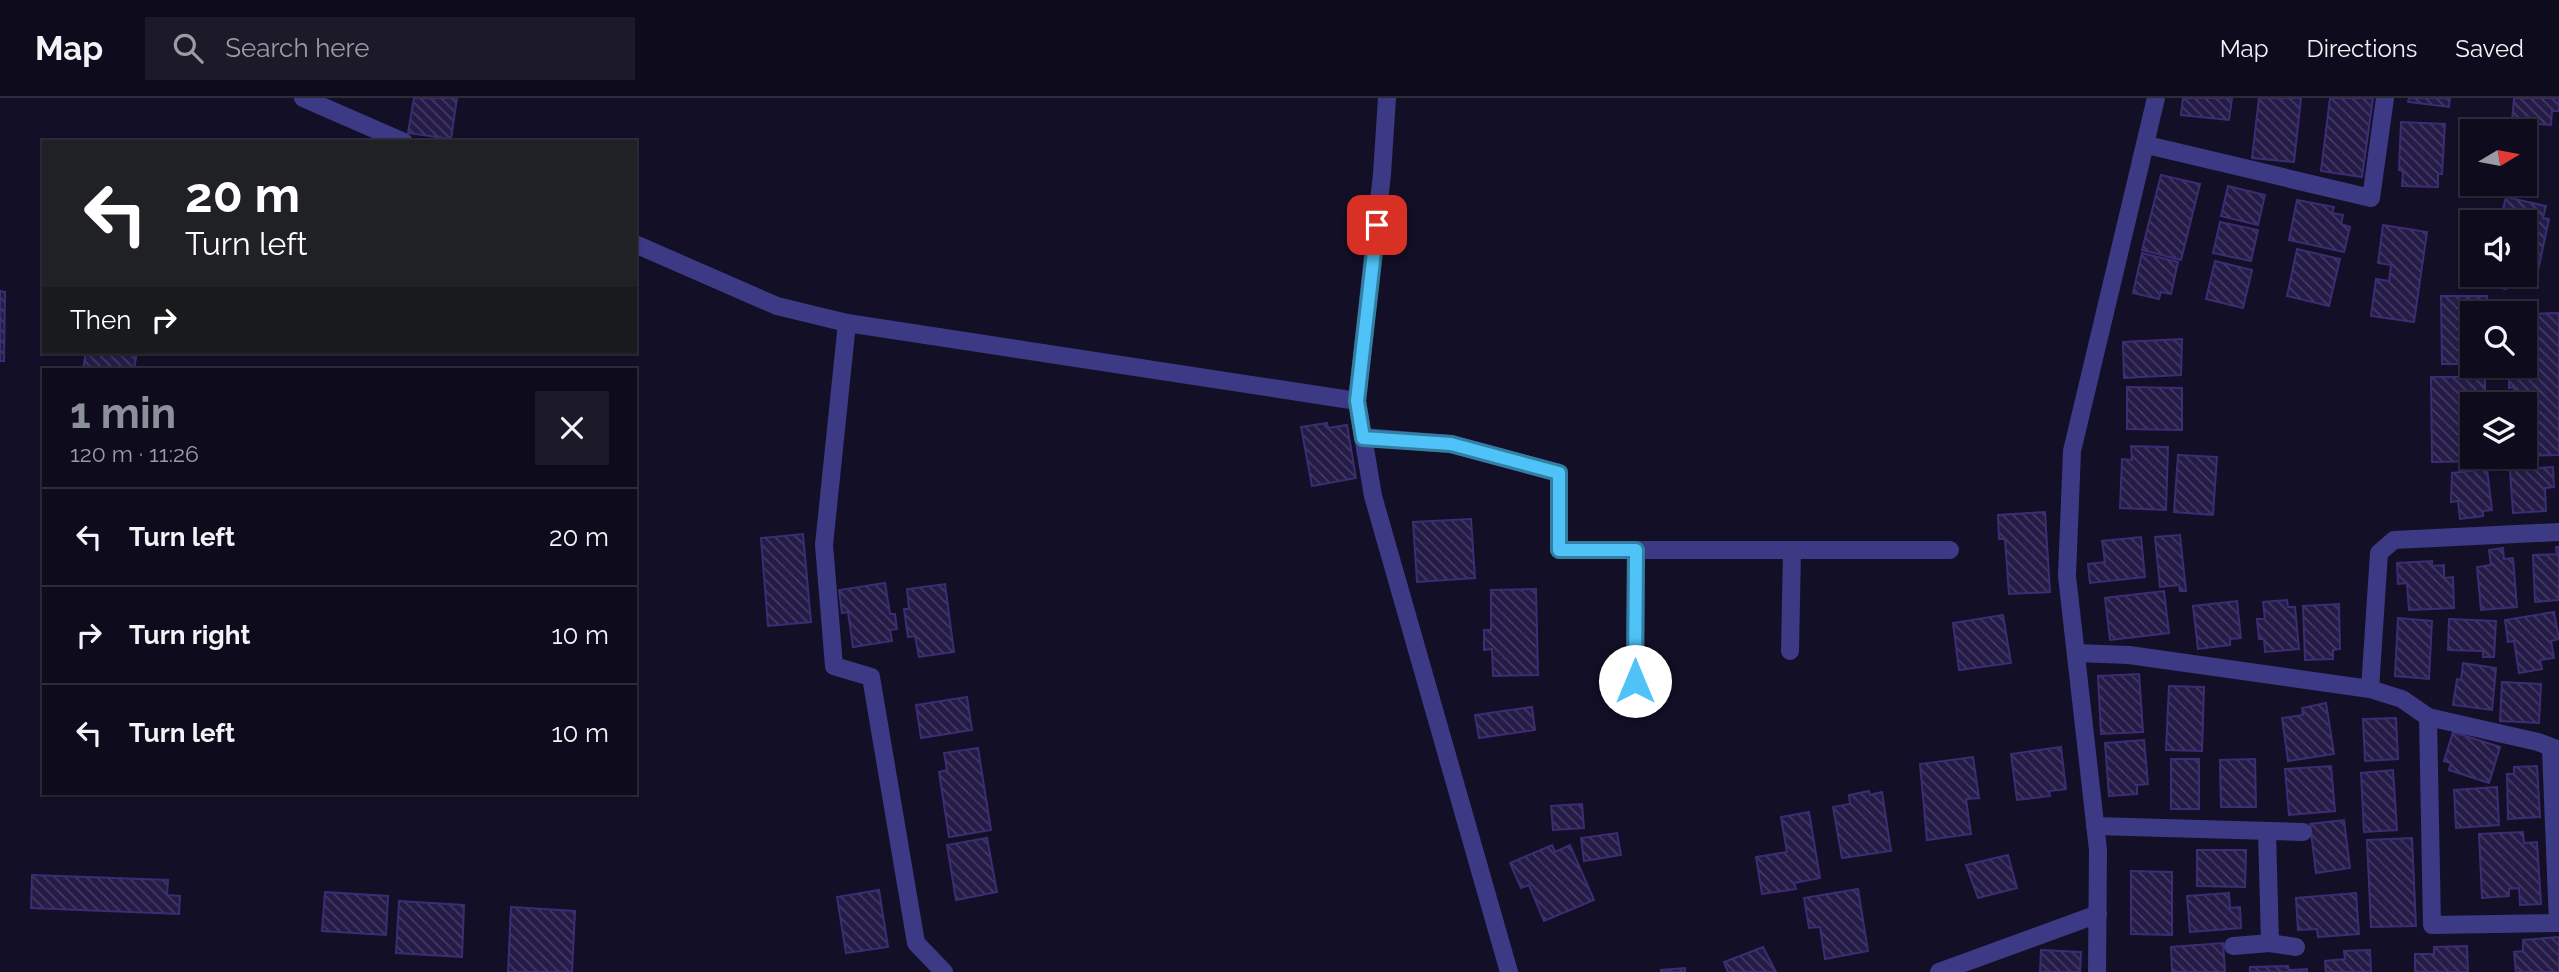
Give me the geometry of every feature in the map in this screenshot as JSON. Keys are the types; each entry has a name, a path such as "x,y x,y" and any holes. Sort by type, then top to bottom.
{"street":[{"path":"303,98 399,140"},
{"path":"1387,98 1382,174 1357,401 1373,496 1510,972"},
{"path":"2097,972 2095,825 2067,576 2072,451 2147,145 2156,98"},
{"path":"2147,145 2371,198 2385,98"},
{"path":"637,245 777,306 846,323 1357,401"},
{"path":"846,323 824,545 834,666 871,677 915,943 944,972"},
{"path":"1363,438 1451,444 1559,473 1559,550 1950,550"},
{"path":"2370,689 2379,553 2394,540 2559,532"},
{"path":"1635,681 1636,550"},
{"path":"1790,651 1792,550"},
{"path":"2076,653 2129,655 2370,689 2402,699 2428,718 2538,742 2555,750 2558,923 2432,925 2428,718"},
{"path":"2095,825 2304,832"},
{"path":"2267,832 2270,943"},
{"path":"1939,972 2098,914"},
{"path":"2233,946 2270,943 2296,947"}],"building":[{"path":"414,98 457,98 451,139 408,133"},
{"path":"2183,98 2232,98 2229,120 2181,115"},
{"path":"2259,98 2301,98 2294,162 2252,158"},
{"path":"2330,98 2373,98 2362,177 2321,171"},
{"path":"2409,98 2450,98 2449,107 2408,102"},
{"path":"2514,98 2559,98 2559,111 2552,111 2551,125 2538,124 2538,119 2512,119"},
{"path":"2401,122 2445,124 2442,174 2438,174 2438,187 2402,186 2403,171 2399,170"},
{"path":"2161,175 2200,184 2181,260 2142,250"},
{"path":"2228,186 2265,195 2258,225 2221,216"},
{"path":"2506,197 2546,206 2543,218 2549,219 2537,275 2537,210 2503,210"},
{"path":"2297,200 2334,207 2332,213 2343,215 2341,224 2350,227 2344,252 2289,240"},
{"path":"2220,222 2258,230 2251,261 2213,253"},
{"path":"2383,225 2427,232 2414,322 2371,316 2376,279 2389,281 2391,265 2378,263"},
{"path":"2297,249 2340,259 2329,306 2287,296"},
{"path":"2142,253 2178,262 2171,294 2161,292 2159,299 2133,293"},
{"path":"2215,261 2252,270 2243,308 2206,299"},
{"path":"0,291 5,292 4,361 0,361"},
{"path":"2441,296 2487,296 2487,301 2460,301 2460,364 2442,364"},
{"path":"2559,313 2559,455 2537,456 2537,392 2514,392 2514,387 2509,388 2509,378 2537,378 2537,314"},
{"path":"2182,339 2181,375 2124,378 2123,342"},
{"path":"86,354 137,354 134,368 83,368"},
{"path":"2431,377 2485,378 2485,392 2460,392 2460,461 2432,462"},
{"path":"2127,387 2182,388 2182,430 2127,429"},
{"path":"1327,423 1328,428 1347,425 1356,478 1312,486 1301,427"},
{"path":"2131,446 2168,447 2166,510 2120,508 2122,459 2132,460"},
{"path":"2178,455 2217,457 2213,515 2174,512"},
{"path":"2553,467 2554,487 2545,488 2546,511 2513,513 2510,470"},
{"path":"2487,469 2492,510 2483,511 2483,516 2460,519 2458,501 2451,502 2452,473"},
{"path":"2045,512 2050,592 2009,594 2005,539 1999,539 1998,515"},
{"path":"1471,519 1475,578 1417,582 1413,522"},
{"path":"803,534 811,622 768,626 761,538"},
{"path":"2180,535 2186,591 2180,591 2179,585 2160,587 2155,537"},
{"path":"2141,537 2145,577 2090,583 2088,564 2105,562 2102,541"},
{"path":"2556,547 2559,547 2559,600 2535,602 2533,555 2557,554"},
{"path":"2503,548 2504,559 2513,558 2517,607 2481,610 2477,567 2491,565 2489,550"},
{"path":"2432,561 2432,566 2444,565 2444,578 2453,577 2454,608 2409,610 2407,583 2398,584 2397,563"},
{"path":"885,583 890,614 895,614 897,629 890,630 892,641 853,647 848,612 842,613 839,590"},
{"path":"945,584 954,652 919,657 915,636 908,637 904,609 909,609 907,589"},
{"path":"1536,589 1538,675 1493,676 1492,649 1484,650 1484,630 1491,630 1491,590"},
{"path":"2164,591 2169,633 2110,640 2105,598"},
{"path":"2287,600 2288,607 2295,607 2299,649 2265,652 2264,639 2259,639 2257,619 2265,619 2263,602"},
{"path":"2237,601 2241,638 2230,639 2230,645 2198,649 2193,606"},
{"path":"2339,604 2340,649 2333,650 2333,659 2305,660 2303,606"},
{"path":"2554,612 2559,639 2551,641 2554,658 2540,660 2542,669 2519,673 2514,641 2508,642 2505,620"},
{"path":"2003,615 2011,663 1959,670 1953,623"},
{"path":"2398,618 2432,621 2429,679 2395,676"},
{"path":"2449,619 2496,621 2494,657 2483,657 2483,651 2448,650"},
{"path":"2463,663 2496,668 2492,710 2453,705 2457,679 2461,680"},
{"path":"2139,674 2143,732 2101,734 2098,676"},
{"path":"2502,682 2541,684 2539,723 2500,721"},
{"path":"2169,686 2204,687 2202,751 2166,750"},
{"path":"967,697 972,730 921,738 916,705"},
{"path":"2326,703 2334,754 2288,761 2282,718 2303,715 2302,708"},
{"path":"1532,707 1535,730 1479,738 1475,715"},
{"path":"2396,718 2398,759 2365,761 2363,719"},
{"path":"2453,732 2500,747 2489,783 2449,770 2451,763 2444,761"},
{"path":"2144,740 2148,784 2137,785 2137,794 2109,796 2105,743"},
{"path":"2061,747 2066,789 2049,791 2050,796 2017,800 2011,754"},
{"path":"978,748 991,830 949,837 939,772 947,770 944,753"},
{"path":"1973,757 1979,798 1966,799 1971,834 1927,840 1920,764"},
{"path":"2171,759 2199,759 2199,809 2171,809"},
{"path":"2255,759 2256,807 2221,807 2220,760"},
{"path":"2331,766 2335,811 2289,815 2285,769"},
{"path":"2537,766 2540,817 2508,819 2507,774 2514,774 2514,767"},
{"path":"2393,770 2397,830 2364,832 2361,773"},
{"path":"2497,787 2499,825 2456,828 2454,790"},
{"path":"1869,791 1870,795 1882,792 1891,851 1842,858 1833,807 1850,804 1849,795"},
{"path":"1582,804 1584,828 1553,830 1551,806"},
{"path":"1809,812 1820,878 1794,883 1796,889 1762,894 1756,857 1787,852 1781,817"},
{"path":"2344,820 2350,868 2316,873 2310,824"},
{"path":"2523,832 2524,843 2537,842 2541,904 2520,905 2519,888 2509,889 2509,896 2482,898 2479,834"},
{"path":"1617,833 1621,855 1584,861 1581,838"},
{"path":"987,838 997,892 956,900 947,845"},
{"path":"2412,838 2416,926 2371,927 2367,840"},
{"path":"1552,845 1555,852 1570,845 1594,900 1544,921 1529,885 1521,888 1510,863"},
{"path":"2197,850 2246,850 2245,887 2197,886"},
{"path":"2008,855 2017,888 1978,898 1966,865"},
{"path":"2131,871 2172,872 2172,935 2131,934"},
{"path":"32,875 168,880 167,895 180,896 179,914 31,908"},
{"path":"1858,889 1868,951 1825,959 1820,927 1809,928 1804,898"},
{"path":"879,890 888,947 846,953 837,897"},
{"path":"325,892 388,896 386,935 322,931"},
{"path":"2229,893 2230,908 2240,907 2241,928 2190,932 2187,896"},
{"path":"2356,893 2359,934 2318,937 2317,929 2298,930 2296,898"},
{"path":"399,901 464,905 462,957 396,953"},
{"path":"511,907 575,911 572,972 508,972"},
{"path":"2559,937 2559,972 2516,972 2514,952 2523,951 2523,940"},
{"path":"2223,943 2225,972 2172,972 2171,947"},
{"path":"2467,946 2468,972 2415,972 2415,954 2434,954 2434,947"},
{"path":"1763,947 1776,972 1728,972 1724,962"},
{"path":"2041,950 2081,952 2080,972 2040,972"},
{"path":"2370,950 2371,972 2326,972 2325,961 2345,959 2344,951"},
{"path":"2288,966 2289,970 2307,969 2307,972 2250,972 2250,967"},
{"path":"1685,968 1685,972 1661,972 1661,970"}],"route":[{"path":"1377,225 1357,401 1363,438 1451,444 1559,473 1559,550 1636,550 1635,681"}]}
